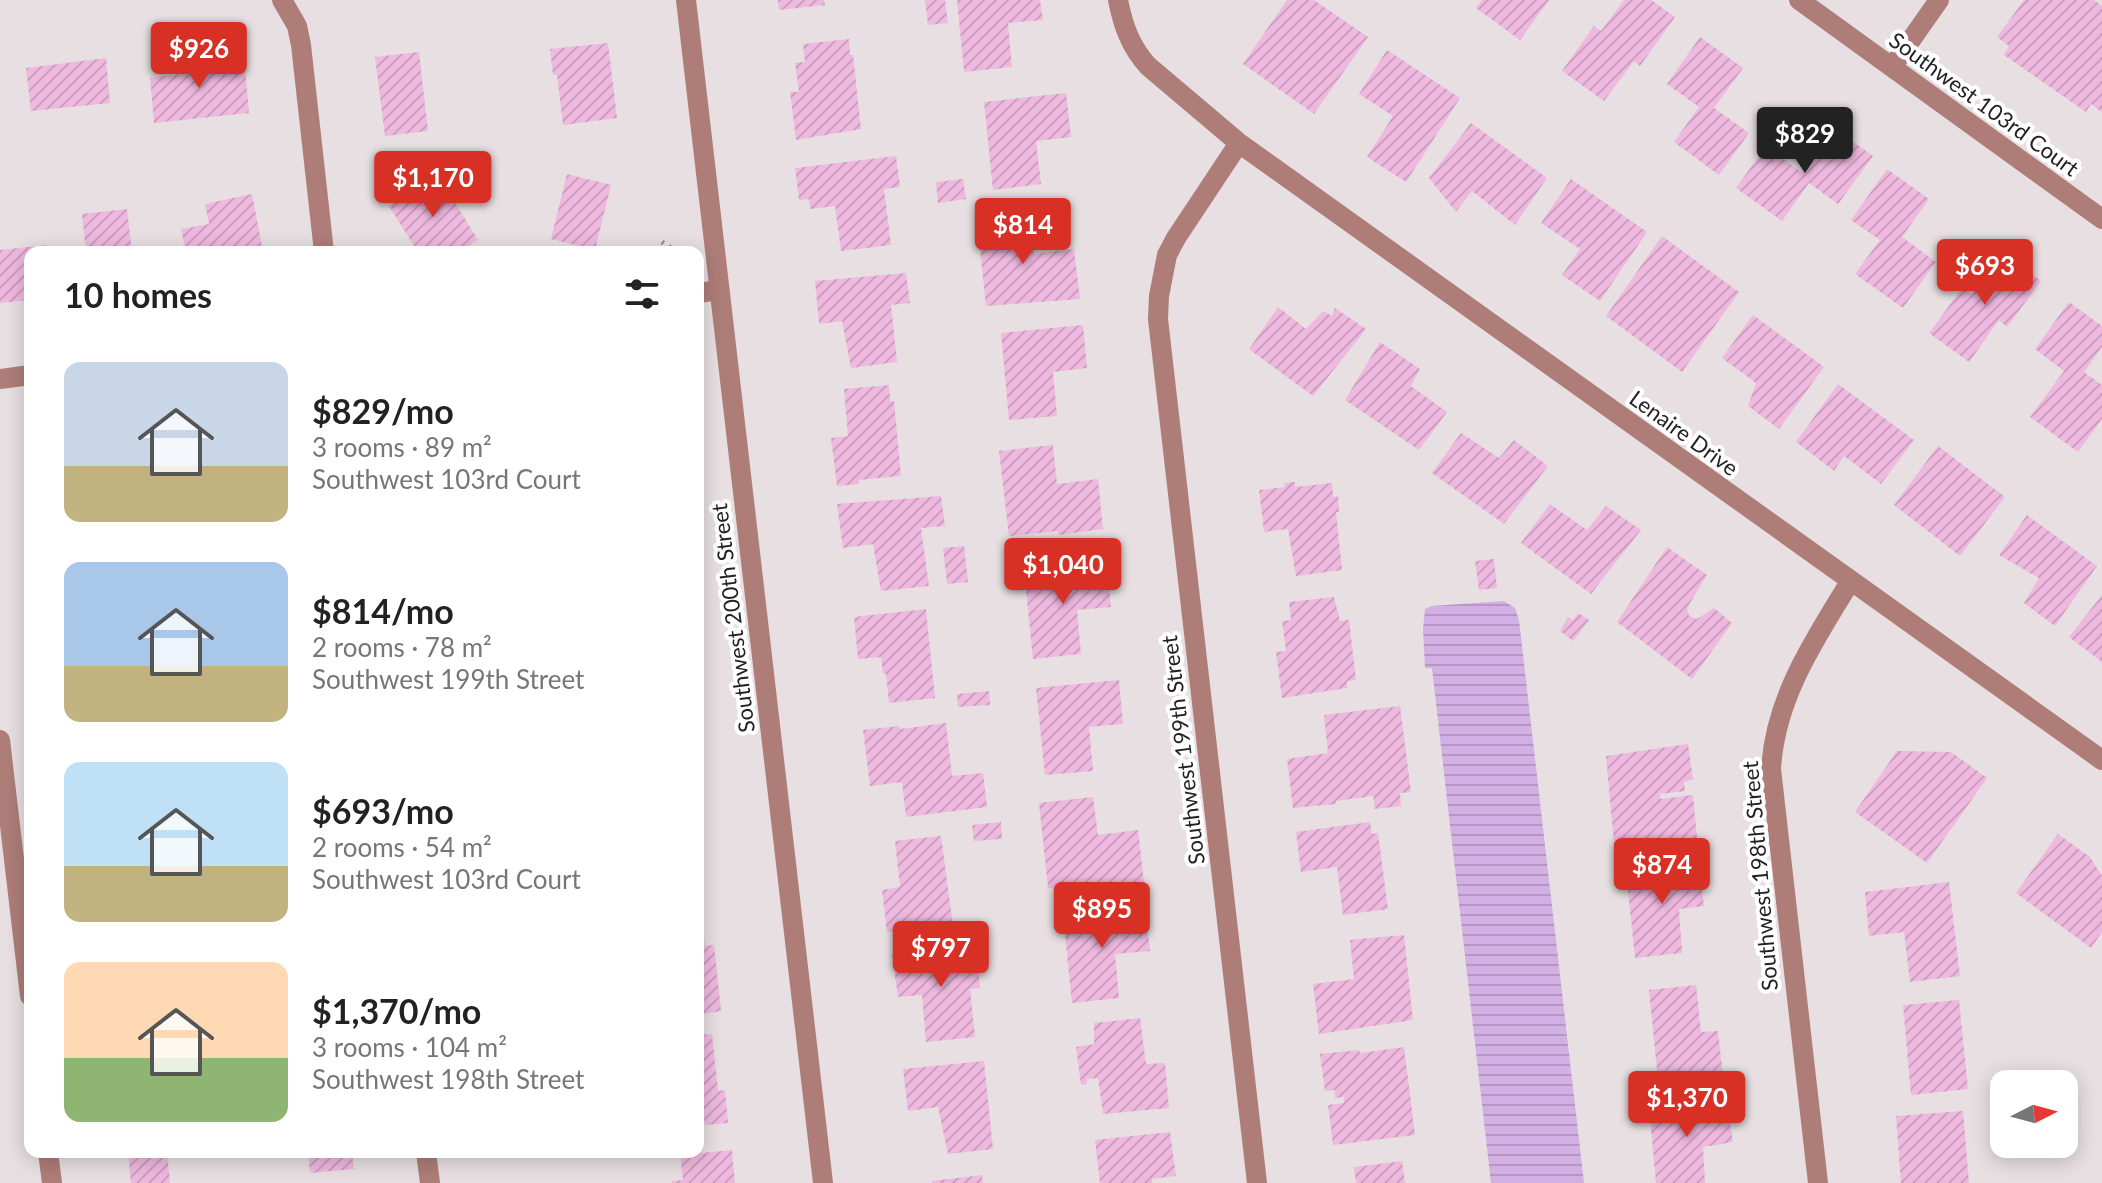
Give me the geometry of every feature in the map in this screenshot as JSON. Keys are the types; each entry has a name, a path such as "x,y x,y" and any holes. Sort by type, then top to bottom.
{"street":[{"path":"282,0 297,26 301,45 323,246"},
{"name":"Southwest 200th Street","path":"686,0 823,1183"},
{"path":"1118,0 1129,40 1138,54 1239,143"},
{"name":"Southwest 103rd Court","path":"1799,0 2102,219"},
{"path":"1892,67 1939,0"},
{"name":"Lenaire Drive","path":"1239,143 2102,760"},
{"name":"Southwest 199th Street","path":"1239,143 1167,255 1158,319 1257,1183"},
{"path":"704,292 719,290"},
{"path":"0,379 24,376"},
{"name":"Southwest 198th Street","path":"1818,1183 1771,786 1772,752 1785,697 1850,582"},
{"path":"0,740 24,945"},
{"path":"49,1158 52,1183"},
{"path":"427,1158 430,1183"}],"path":[{"path":"662,242 668,246"}],"shaded area":[{"path":"1504,601 1515,608 1519,620 1584,1183 1491,1183 1432,668 1425,668 1423,629 1425,609 1432,606"}],"building":[{"path":"778,0 824,0 825,5 779,10"},
{"path":"925,0 945,0 948,23 928,25"},
{"path":"957,0 1040,0 1043,20 1008,23 1012,67 964,72"},
{"path":"1287,0 1314,0 1368,37 1314,114 1243,64"},
{"path":"1482,0 1549,0 1520,40 1476,8"},
{"path":"1624,0 1651,0 1675,17 1640,66 1634,61 1604,101 1562,71 1594,26 1601,31"},
{"path":"2024,0 2094,0 2102,6 2102,112 2091,104 2086,112 2004,55 2009,46 1997,37"},
{"path":"1700,37 1743,68 1714,108 1749,133 1719,175 1674,142 1699,107 1667,84"},
{"path":"849,39 861,129 796,140 790,92 799,92 795,63 805,62 803,44"},
{"path":"608,43 617,118 563,125 557,75 553,75 550,49"},
{"path":"214,48 216,70 245,68 249,113 154,123 150,78 183,74 180,51"},
{"path":"1387,50 1460,98 1406,182 1367,157 1393,116 1359,94"},
{"path":"419,52 428,131 385,136 375,57"},
{"path":"106,58 110,103 31,111 26,68"},
{"path":"1066,93 1071,137 1036,141 1041,184 993,190 984,102"},
{"path":"1471,123 1547,178 1515,225 1472,191 1456,212 1429,178"},
{"path":"1833,127 1873,156 1838,204 1809,183 1782,221 1736,188 1766,146 1801,172"},
{"path":"896,156 900,187 884,189 891,245 841,251 835,206 810,209 809,199 799,200 795,168"},
{"path":"1887,169 1929,199 1902,237 1936,262 1903,308 1855,274 1880,240 1851,220"},
{"path":"567,174 611,185 596,246 579,246 551,239"},
{"path":"438,175 478,240 468,246 414,246 389,206"},
{"path":"963,179 966,199 938,203 936,182"},
{"path":"1571,179 1647,232 1600,301 1562,275 1580,249 1541,223"},
{"path":"252,194 262,246 185,246 181,229 209,224 205,204"},
{"path":"127,209 131,246 85,246 82,214"},
{"path":"1030,215 1034,254 1074,249 1080,299 986,306 977,221"},
{"path":"1662,236 1739,292 1682,372 1606,316"},
{"path":"24,247 24,301 0,303 0,250"},
{"path":"2001,253 2041,281 2007,327 1999,320 1969,362 1929,333 1963,287 1972,294"},
{"path":"906,273 910,303 891,305 897,362 851,368 842,321 819,324 815,281"},
{"path":"2069,302 2102,326 2102,347 2084,372 2102,385 2102,419 2078,452 2030,417 2064,371 2035,349"},
{"path":"1278,307 1306,329 1323,311 1332,316 1335,308 1366,329 1313,396 1249,349"},
{"path":"1753,315 1824,367 1779,429 1748,406 1756,383 1722,358"},
{"path":"1083,325 1087,368 1053,372 1057,416 1009,420 1001,333"},
{"path":"1380,342 1420,369 1411,386 1447,412 1419,450 1345,400"},
{"path":"1838,384 1914,440 1881,484 1844,456 1834,471 1796,442"},
{"path":"889,385 890,401 894,401 901,476 859,480 859,484 837,486 831,438 848,436 844,389"},
{"path":"1461,433 1499,458 1514,440 1548,466 1504,524 1432,473"},
{"path":"1053,445 1057,484 1098,479 1103,529 1059,535 1058,531 1009,536 999,451"},
{"path":"1938,446 2005,497 1960,556 1894,505"},
{"path":"1295,482 1295,487 1332,483 1333,497 1338,496 1339,512 1336,512 1342,570 1296,576 1288,529 1264,532 1259,490 1285,487 1284,483"},
{"path":"941,496 945,526 921,528 929,586 881,591 873,544 843,548 837,504"},
{"path":"1550,504 1587,530 1606,506 1641,530 1591,594 1521,543"},
{"path":"2027,515 2097,566 2055,626 2024,603 2039,578 1999,555"},
{"path":"964,546 968,582 947,584 943,548"},
{"path":"1667,547 1707,575 1687,608 1689,616 1697,619 1714,608 1732,623 1692,679 1617,622"},
{"path":"1494,559 1497,588 1479,590 1475,561"},
{"path":"1106,563 1111,607 1077,610 1081,654 1033,659 1024,571"},
{"path":"2102,595 2102,662 2069,637"},
{"path":"1334,597 1340,621 1349,620 1356,680 1347,681 1347,688 1282,698 1276,652 1286,651 1282,621 1291,620 1289,602"},
{"path":"926,609 935,698 889,703 881,657 858,659 854,617"},
{"path":"1578,613 1589,620 1573,641 1560,631 1568,617 1573,620"},
{"path":"1119,680 1123,724 1089,727 1093,771 1045,775 1036,688"},
{"path":"989,691 990,705 958,707 957,694"},
{"path":"1400,706 1411,792 1400,793 1401,806 1375,809 1373,796 1336,801 1336,804 1293,808 1287,759 1328,753 1324,715"},
{"path":"946,723 952,776 983,773 987,807 906,817 902,782 870,786 863,730"},
{"path":"1688,744 1693,779 1684,782 1685,791 1660,794 1660,799 1693,795 1697,838 1614,844 1606,756"},
{"path":"1897,751 1951,752 1987,778 1927,863 1855,812"},
{"path":"1093,797 1098,835 1138,830 1144,882 1048,888 1039,803"},
{"path":"1001,822 1002,839 974,841 972,825"},
{"path":"1370,822 1372,834 1378,833 1388,909 1343,915 1337,867 1301,872 1296,832"},
{"path":"2058,834 2090,857 2102,876 2102,932 2091,948 2016,893"},
{"path":"941,836 953,926 887,932 882,890 900,887 895,841"},
{"path":"1699,862 1704,906 1679,909 1682,953 1635,958 1626,871"},
{"path":"1949,882 1960,976 1910,982 1904,932 1869,936 1865,892"},
{"path":"1145,907 1150,951 1115,954 1119,998 1072,1003 1063,915"},
{"path":"1404,935 1413,1020 1319,1034 1313,984 1354,979 1350,940"},
{"path":"704,937 705,946 714,945 721,1011 704,1014"},
{"path":"976,947 980,988 970,989 975,1037 926,1042 922,995 898,997 892,955"},
{"path":"1696,985 1701,1032 1718,1031 1723,1076 1658,1080 1649,990"},
{"path":"1959,1000 1968,1089 1911,1095 1903,1005"},
{"path":"1140,1018 1146,1064 1165,1063 1169,1108 1103,1114 1098,1078 1087,1079 1087,1084 1081,1085 1076,1047 1094,1044 1094,1023"},
{"path":"712,1034 718,1091 725,1090 728,1123 705,1125 704,1035"},
{"path":"1404,1047 1415,1135 1333,1145 1328,1105 1344,1103 1344,1097 1335,1098 1335,1090 1325,1091 1320,1054"},
{"path":"984,1061 993,1149 948,1154 938,1107 908,1111 903,1069"},
{"path":"1726,1099 1733,1142 1703,1147 1705,1183 1656,1183 1649,1108"},
{"path":"1963,1111 1969,1183 1901,1183 1896,1116"},
{"path":"1170,1132 1176,1176 1152,1179 1152,1183 1100,1183 1095,1140"},
{"path":"732,1150 735,1183 672,1183 683,1180 680,1158 704,1158 704,1153"},
{"path":"129,1158 168,1158 170,1183 131,1183"},
{"path":"309,1158 353,1158 354,1169 310,1173"},
{"path":"1402,1161 1405,1183 1356,1183 1354,1167"},
{"path":"982,1175 983,1183 932,1183 932,1181"}]}
